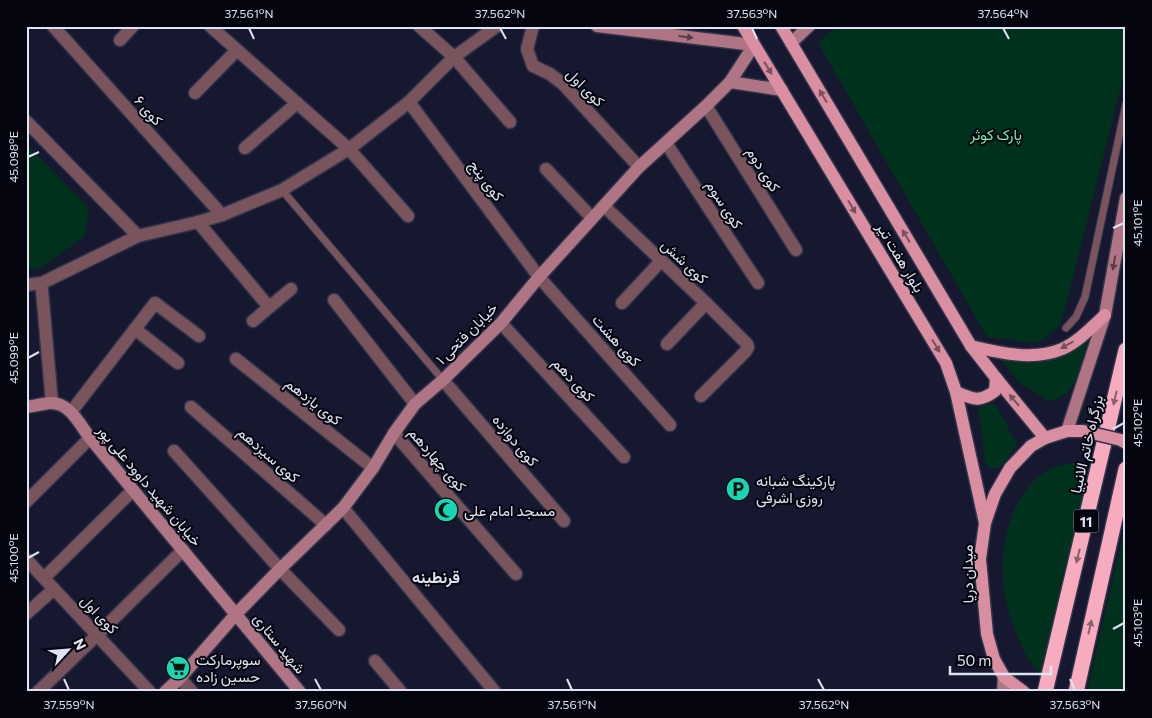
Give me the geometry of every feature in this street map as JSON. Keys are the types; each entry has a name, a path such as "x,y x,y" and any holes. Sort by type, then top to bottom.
{"highway":[{"name":"بزرگراه خاتم الانبیا","path":"1045,692 1126,350"},
{"name":"11","path":"1076,692 1126,469"}],"main road":[{"name":"بلوار هفت تیر","path":"743,26 946,363 956,392 985,523"},
{"name":"بلوار هفت تیر","path":"781,26 971,346 1046,438"},
{"path":"971,346 1000,353 1044,354 1070,344 1105,315"},
{"path":"956,392 974,399 986,398 995,391 996,378"},
{"name":"میدان دریا","path":"1003,688 986,634 980,559 985,523 995,494 1010,468 1031,446 1046,438 1067,431 1083,431 1121,440 1126,443"},
{"path":"1003,688 1024,692"}],"street":[{"name":"کوی ۶","path":"53,26 222,215"},
{"path":"120,40 133,26"},
{"path":"210,26 349,150 408,216"},
{"path":"419,26 454,57 510,122"},
{"path":"26,285 42,283 138,236 222,215 282,190 349,150 409,102 454,57 497,26"},
{"name":"کوی اول","path":"533,26 527,49 533,66 550,74 563,84 639,167"},
{"path":"597,26 754,45"},
{"path":"637,32 664,26"},
{"path":"791,43 810,26"},
{"name":"خیابان فتحی ۱","path":"164,692 180,678 236,614 343,508 373,468 394,433 415,404 443,380 501,323 539,277 639,167 730,82 754,45"},
{"path":"195,93 237,50"},
{"path":"730,82 782,90"},
{"name":"کوی پنج","path":"409,102 539,277"},
{"path":"246,148 297,103"},
{"name":"کوی دوم","path":"706,106 796,250"},
{"path":"26,121 138,236"},
{"name":"کوی سوم","path":"666,143 758,283"},
{"path":"546,169 592,218"},
{"path":"1067,431 1105,315 1126,198"},
{"name":"کوی شش","path":"604,206 747,344 746,351 701,396"},
{"path":"198,222 269,307"},
{"path":"622,303 662,261"},
{"name":"کوی هشت","path":"539,277 670,425"},
{"path":"253,321 291,289"},
{"path":"26,407 52,403 42,290"},
{"path":"334,300 415,404"},
{"path":"71,412 155,303 199,336"},
{"path":"667,344 706,303"},
{"name":"کوی دهم","path":"501,323 624,457"},
{"path":"134,329 178,363"},
{"name":"کوی یازدهم","path":"236,360 373,468"},
{"name":"کوی دوازده","path":"443,380 564,521"},
{"name":"خیابان شهید داوود علی پور","path":"52,403 63,406 71,412 90,438 236,614"},
{"name":"کوی سیزدهم","path":"191,407 326,525"},
{"name":"کوی چهاردهم","path":"394,433 516,574"},
{"path":"26,502 90,438"},
{"path":"174,452 280,569 339,630"},
{"path":"44,578 133,490"},
{"path":"343,508 495,692"},
{"path":"38,692 183,550"},
{"name":"کوی اول","path":"26,559 150,692"},
{"path":"26,614 54,589"},
{"name":"شهید ستاری","path":"236,614 300,692"},
{"path":"375,661 401,692"},
{"path":"180,678 192,692"}],"lane":[{"path":"1066,328 1076,317 1085,297 1126,104"},
{"path":"282,190 443,380"}],"green space":[{"name":"پارک کوثر","path":"837,26 1126,26 1126,67 1065,308 1061,321 1054,331 1044,339 1034,343 987,337 818,43"},
{"path":"26,144 89,208 85,236 42,267 26,270"},
{"path":"1086,341 1087,344 1076,380 1068,393 1053,401 1045,399 1020,383 1001,360 1002,358 1022,362 1039,362 1063,354"},
{"path":"994,403 1012,436 1017,440 1017,444 1008,458 997,468 986,466 978,407"},
{"path":"1077,463 1090,465 1042,674 1026,655 1010,615 1003,585 1003,551 1011,517 1028,487 1040,476 1055,467"},
{"path":"1126,522 1126,689 1121,692 1087,692"}],"place":[{"name":"پارکینگ شبانه روزی اشرفی","path":"738,489"},
{"name":"مسجد امام علی","path":"446,510"},
{"name":"سوپرمارکت حسین زاده","path":"178,668"}],"district":[{"name":"قرنطینه","path":"436,576"}]}
